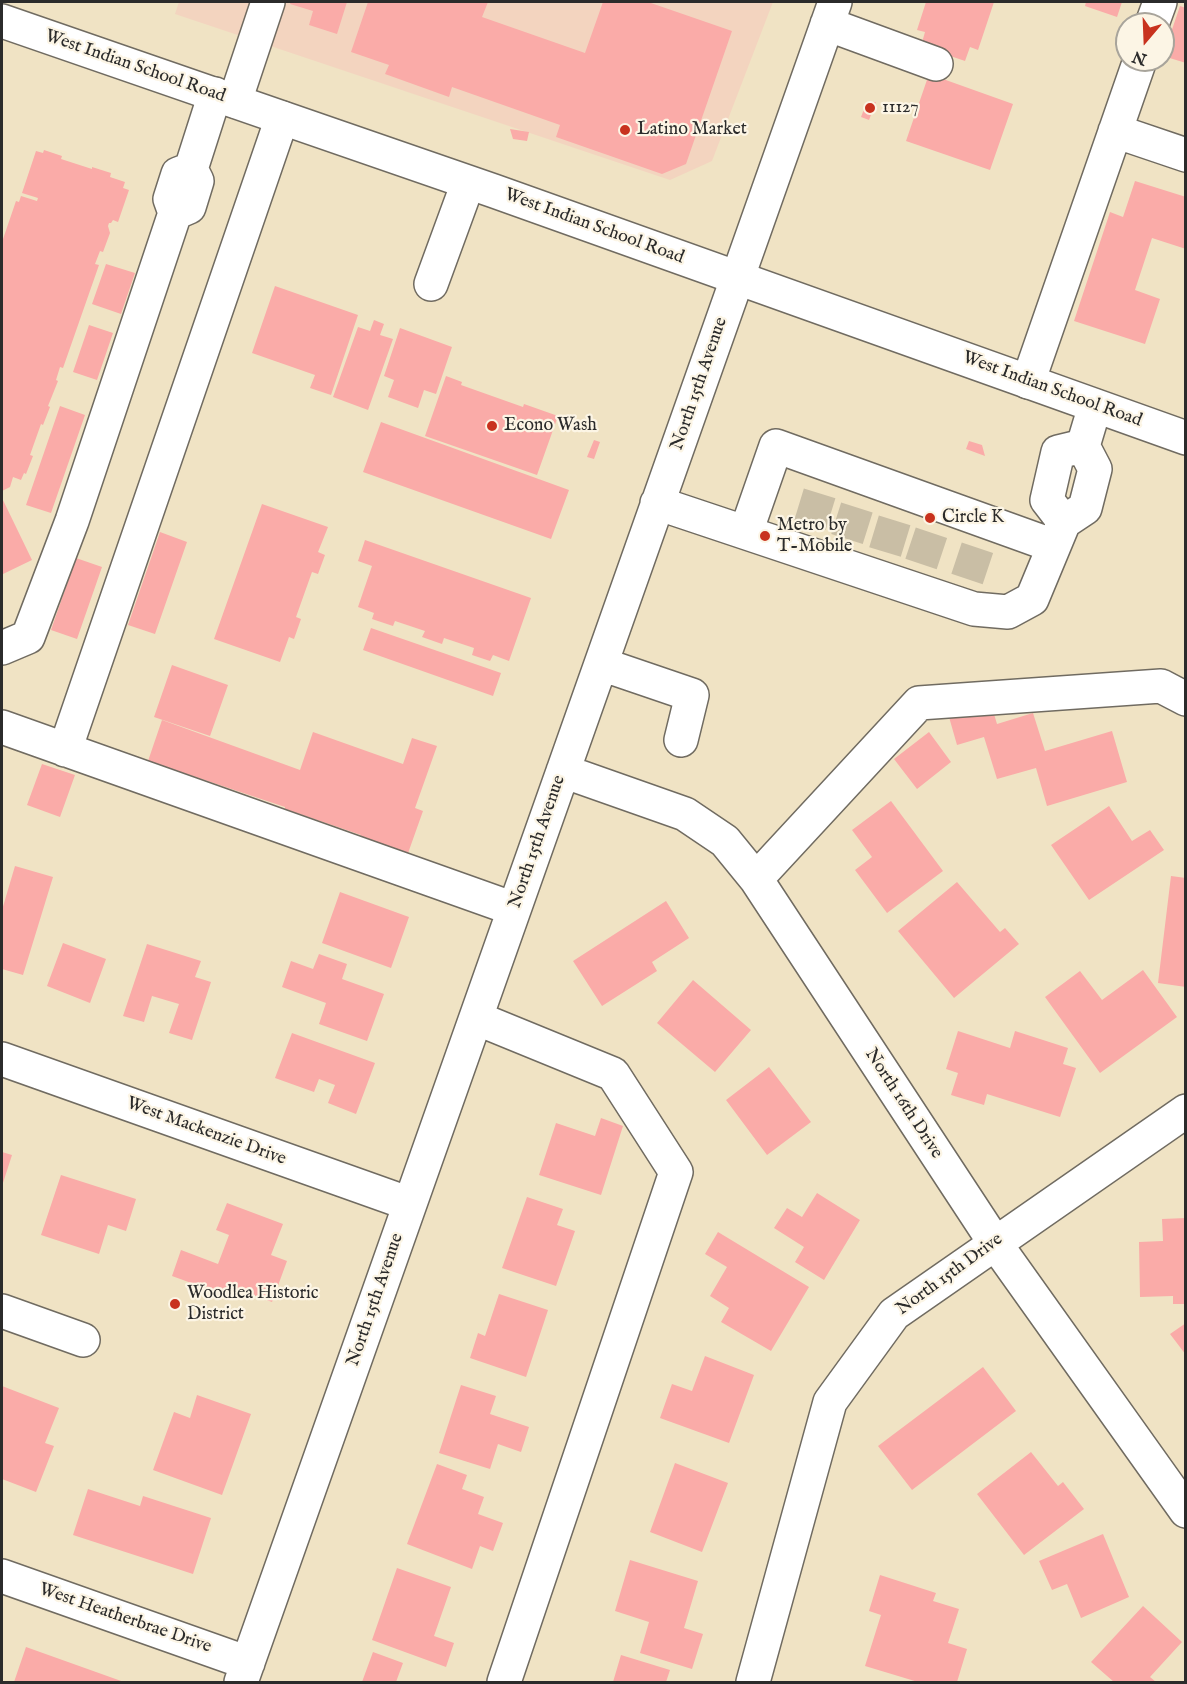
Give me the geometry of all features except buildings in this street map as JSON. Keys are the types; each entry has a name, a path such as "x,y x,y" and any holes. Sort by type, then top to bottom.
{"street":[{"path":"2,648 28,637 72,521 175,213 170,199 178,174 191,169 268,2"},
{"path":"831,13 936,64"},
{"name":"North 15th Avenue","path":"244,1673 831,13"},
{"name":"West Indian School Road","path":"2,21 468,183 1185,438"},
{"path":"1028,382 1136,72"},
{"path":"65,750 282,118"},
{"path":"1115,131 1185,155"},
{"path":"431,284 468,183"},
{"path":"657,502 746,532 806,538 963,591 974,609 1008,612 1032,599 1059,534 1047,500 1058,452 1083,446 1095,406"},
{"path":"746,532 776,446 825,477 983,534 1059,534"},
{"path":"601,664 692,695 681,741"},
{"path":"756,879 919,703 1161,686 1185,699"},
{"path":"2,727 514,909"},
{"name":"North 16th Drive","path":"563,771 685,814 725,841 756,879 995,1243 1185,1511"},
{"path":"476,1018 613,1074 676,1172 504,1683"},
{"name":"West Mackenzie Drive","path":"2,1059 410,1204"},
{"name":"North 15th Drive","path":"753,1683 830,1402 894,1314 1185,1111"},
{"path":"2,1311 83,1340"},
{"name":"West Heatherbrae Drive","path":"2,1576 244,1673"}],"shaded area":[{"path":"179,2 773,2 712,161 670,180 175,14"}],"tunnel":[{"path":"810,525 821,489"},
{"path":"847,539 858,504"},
{"path":"885,552 896,516"},
{"path":"921,564 933,528"},
{"path":"967,579 978,546"}],"place":[{"name":"11127","path":"870,108"},
{"name":"Latino Market","path":"625,130"},
{"name":"Econo Wash","path":"492,426"},
{"name":"Circle K","path":"930,518"},
{"name":"Metro by T-Mobile","path":"765,536"},
{"name":"Woodlea Historic District","path":"175,1304"}]}
